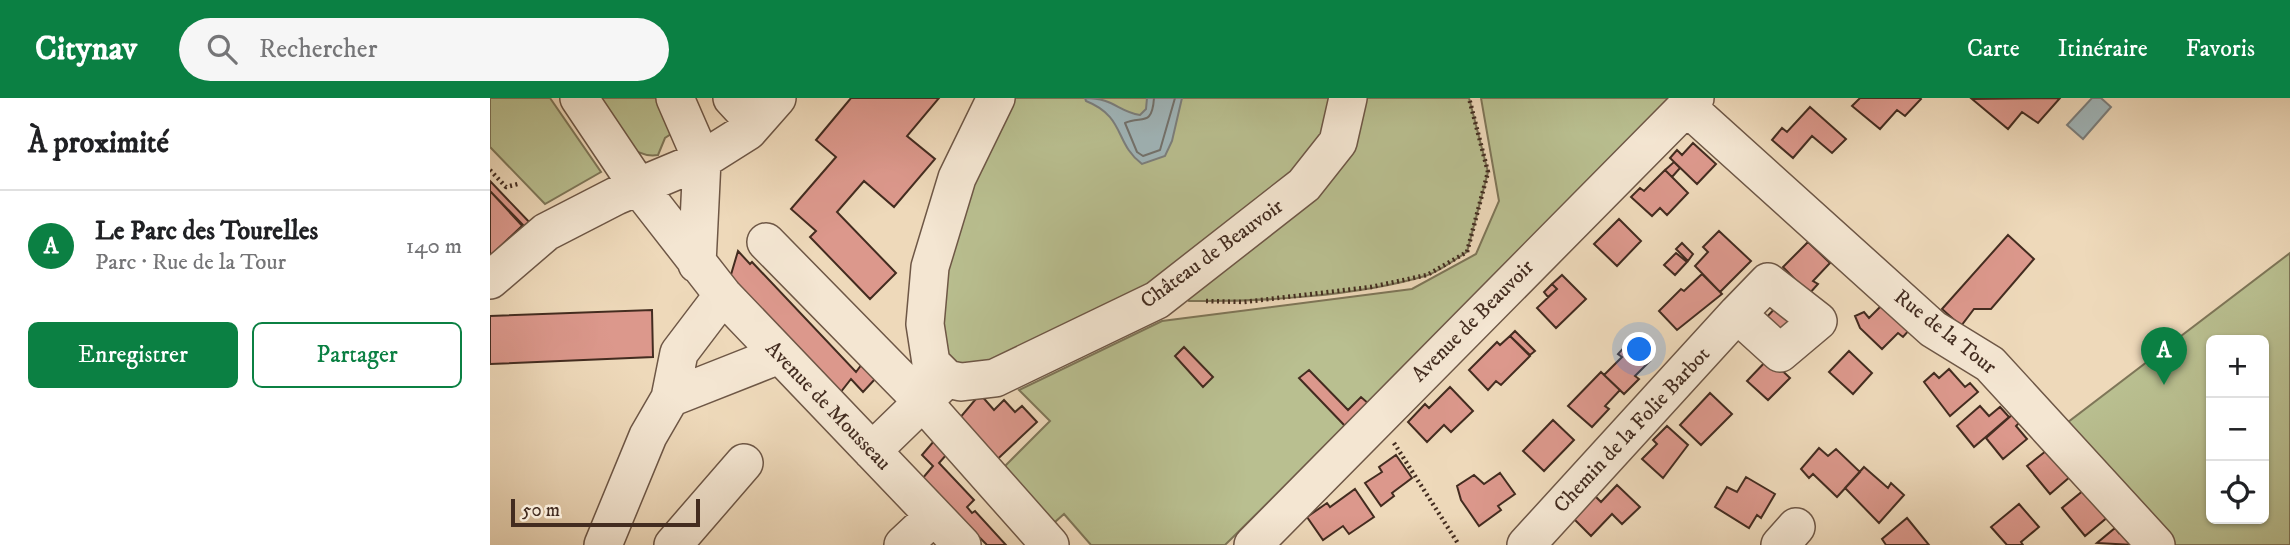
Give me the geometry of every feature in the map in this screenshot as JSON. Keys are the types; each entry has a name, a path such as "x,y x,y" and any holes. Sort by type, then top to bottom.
{"street":[{"name":"Avenue de Mousseau","path":"579,98 638,186 723,295 962,545"},
{"path":"674,98 702,160 697,264"},
{"path":"935,390 925,324 930,267 957,178 996,98"},
{"name":"Château de Beauvoir","path":"935,390 961,382 995,378 1157,300 1304,185 1338,142 1348,98"},
{"name":"Avenue de Beauvoir","path":"1253,545 1691,102"},
{"name":"Rue de la Tour","path":"1691,102 1933,328 1990,364 2156,545"},
{"path":"490,280 545,232 638,186 702,160 748,131 755,106"},
{"path":"766,242 935,390 1050,545"},
{"path":"603,545 648,436 670,398 679,352 723,295"},
{"name":"Chemin de la Folie Barbot","path":"1526,545 1737,314"},
{"path":"670,398 779,355"},
{"path":"872,451 935,390"},
{"path":"673,545 744,463"},
{"path":"903,545 934,516"}],"path":[{"path":"1203,301 1244,302 1371,287 1427,275 1467,252 1488,172 1469,98"},
{"path":"490,170 506,187 518,184"},
{"path":"1377,417 1459,545"}],"green space":[{"path":"490,98 550,98 601,172 545,204 490,147"},
{"path":"586,98 666,98 671,134 665,138 658,155 646,155 636,151 617,137"},
{"path":"996,98 1348,98 1338,142 1219,254 995,378 931,363 957,178"},
{"path":"1367,98 1469,98 1488,172 1467,252 1430,274 1370,288 1277,299 1189,301 1184,295 1343,159"},
{"path":"1481,98 1678,98 1225,545 1091,545 1064,514 1046,530 996,475 1050,421 1019,390 1162,321 1412,289 1476,254 1499,201"},
{"path":"2290,253 2290,545 2154,545 2059,429"}],"water":[{"path":"1085,98 1103,100 1140,115 1146,109 1147,98 1182,98 1172,141 1165,156 1142,164 1127,148 1108,115"},
{"path":"2092,98 2101,98 2111,107 2083,139 2067,125"}],"building":[{"path":"851,98 939,98 907,136 935,159 894,207 864,181 837,212 896,273 870,299 810,237 816,231 791,209 836,157 816,140"},
{"path":"1860,98 1921,99 1905,116 1897,110 1880,129 1852,106"},
{"path":"2060,98 2038,123 2022,112 2008,129 1972,99"},
{"path":"1810,107 1846,139 1832,153 1812,136 1793,158 1772,140 1782,128 1787,132"},
{"path":"1693,143 1716,164 1697,184 1670,158 1677,150 1682,155"},
{"path":"1674,162 1680,168 1672,177 1665,170"},
{"path":"1665,170 1688,193 1667,215 1660,208 1652,216 1631,197 1640,188 1644,191"},
{"path":"490,181 533,226 527,231 490,191"},
{"path":"490,191 523,225 490,256"},
{"path":"1619,219 1641,241 1617,266 1594,244"},
{"path":"1719,231 1751,261 1720,292 1695,266 1708,252 1703,247"},
{"path":"2008,235 2034,259 1991,309 1974,309 1961,326 1942,309"},
{"path":"1808,242 1830,263 1813,281 1818,284 1809,294 1783,267"},
{"path":"1682,243 1693,254 1688,261 1676,249"},
{"path":"738,251 750,264 752,262 856,372 862,364 876,378 863,392 851,379 840,393 730,278"},
{"path":"1676,253 1687,262 1675,275 1664,265"},
{"path":"1702,274 1722,294 1677,330 1659,311 1681,289 1684,291"},
{"path":"1562,275 1586,299 1556,328 1537,308 1557,289 1552,284"},
{"path":"1552,284 1557,289 1548,297 1544,292"},
{"path":"1885,302 1911,328 1903,337 1898,333 1882,349 1860,328 1855,316 1864,312 1869,318"},
{"path":"1780,303 1797,320 1782,337 1764,320"},
{"path":"652,310 653,357 490,364 490,316"},
{"path":"1515,331 1535,351 1530,355 1510,336"},
{"path":"1510,336 1530,356 1501,385 1496,381 1488,390 1469,370 1497,342 1500,345"},
{"path":"1629,342 1650,361 1635,376 1639,379 1624,394 1604,375 1622,357 1618,354"},
{"path":"1184,347 1213,377 1203,387 1175,356"},
{"path":"1849,351 1872,373 1853,394 1829,372"},
{"path":"1769,358 1790,378 1768,400 1747,381"},
{"path":"1949,369 1965,387 1970,383 1978,392 1950,416 1924,382 1934,373 1939,378"},
{"path":"1309,370 1348,410 1361,397 1369,404 1346,427 1299,378"},
{"path":"1601,372 1620,390 1605,406 1609,409 1592,427 1568,406"},
{"path":"1450,387 1473,411 1451,432 1444,425 1427,442 1408,422 1425,404 1429,408"},
{"path":"1710,393 1732,414 1701,445 1680,425"},
{"path":"980,394 994,410 1004,400 1015,412 1022,406 1037,422 989,467 953,426"},
{"path":"1980,406 1989,416 2000,407 2009,417 1974,447 1957,426"},
{"path":"2013,414 2020,422 2016,426 2027,439 2003,459 1986,438"},
{"path":"1553,420 1574,440 1544,471 1523,451"},
{"path":"1667,426 1688,445 1663,478 1642,459 1657,444 1653,440"},
{"path":"934,441 947,454 939,463 974,500 967,507 972,513 975,511 1006,545 987,545 922,479 933,466 922,455"},
{"path":"2051,447 2078,470 2050,494 2027,466"},
{"path":"1819,448 1828,456 1836,449 1860,472 1837,497 1813,474 1809,478 1801,469"},
{"path":"1396,455 1412,478 1392,493 1394,496 1381,506 1365,483 1382,472 1379,467"},
{"path":"1864,467 1888,488 1891,483 1904,495 1879,523 1845,488"},
{"path":"1500,473 1515,494 1498,506 1501,510 1479,526 1461,500 1457,486 1474,475 1484,484"},
{"path":"1746,477 1775,494 1761,518 1757,515 1749,528 1715,507 1727,487 1737,492"},
{"path":"1617,485 1640,507 1622,524 1612,514 1591,536 1573,518 1595,496 1601,502"},
{"path":"2090,485 2109,516 2085,536 2062,508"},
{"path":"1355,489 1374,517 1349,534 1343,526 1323,540 1307,517 1327,503 1330,507"},
{"path":"2019,504 2039,527 2021,542 2023,545 2007,545 1991,527"},
{"path":"1907,518 1929,545 1886,545 1882,539"},
{"path":"2126,527 2134,545 2097,543 2115,528 2119,533"}],"place":[{"name":"Le Parc des Tourelles","path":"2164,385"}]}
